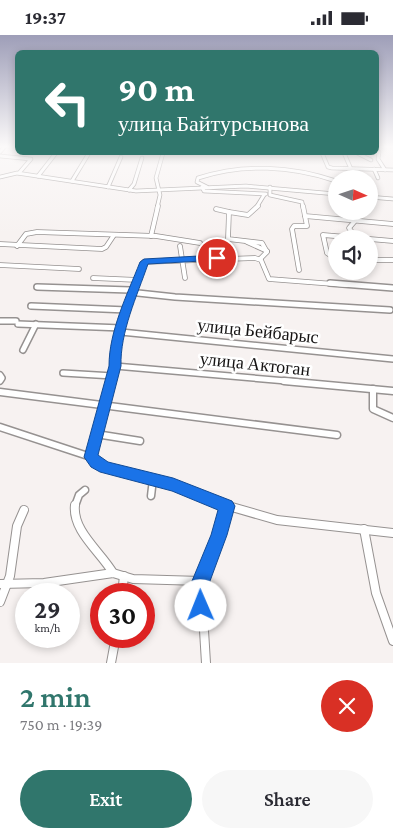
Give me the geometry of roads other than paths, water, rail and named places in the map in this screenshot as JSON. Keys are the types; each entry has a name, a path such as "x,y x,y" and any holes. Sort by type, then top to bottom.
{"street":[{"path":"34,175 129,190 270,187 328,192"},
{"path":"72,181 75,175"},
{"path":"108,187 112,175"},
{"path":"129,190 134,184 137,175"},
{"path":"150,236 158,209 160,190 157,175"},
{"path":"207,187 197,181 198,178 209,175"},
{"path":"202,187 204,191 214,193 266,194 302,202 307,226 294,226 292,229 299,269"},
{"path":"216,209 242,216 248,215 259,205 270,187"},
{"path":"378,195 393,199"},
{"path":"378,197 388,198"},
{"path":"91,457 113,376 115,352 143,260 260,259 267,251 242,240 228,239 229,212"},
{"path":"306,216 393,224"},
{"path":"351,230 350,228 355,221"},
{"path":"17,246 26,234 32,232 150,236 200,243"},
{"path":"0,245 102,249 106,247 114,235"},
{"path":"328,235 323,235 328,253"},
{"path":"378,240 393,241"},
{"path":"180,246 185,277"},
{"path":"319,249 326,250"},
{"path":"260,259 270,279 393,288"},
{"path":"378,260 393,260"},
{"path":"0,265 79,269"},
{"path":"93,278 138,280"},
{"path":"37,287 134,291 175,297 390,310"},
{"path":"31,306 127,311"},
{"name":"улица Бейбарыс","path":"0,321 121,330 393,359"},
{"path":"23,350 36,324"},
{"name":"улица Актоган","path":"115,366 393,391"},
{"path":"63,373 113,376"},
{"path":"0,375 2,378 0,381"},
{"path":"373,389 373,409 393,417"},
{"path":"0,392 337,435"},
{"path":"0,427 91,457 96,463 105,468 173,485 227,506 277,520 393,533"},
{"path":"96,434 140,441"},
{"path":"151,496 153,479"},
{"path":"85,490 79,493 76,499 74,510 76,521 108,563 113,573"},
{"path":"206,663 201,581 219,535 227,506"},
{"path":"0,602 3,584 10,576 17,526 24,511"},
{"path":"364,529 376,593 393,641"},
{"path":"3,584 44,583 113,573 133,579 201,581"},
{"path":"123,583 124,576"},
{"path":"111,663 114,648"}]}
